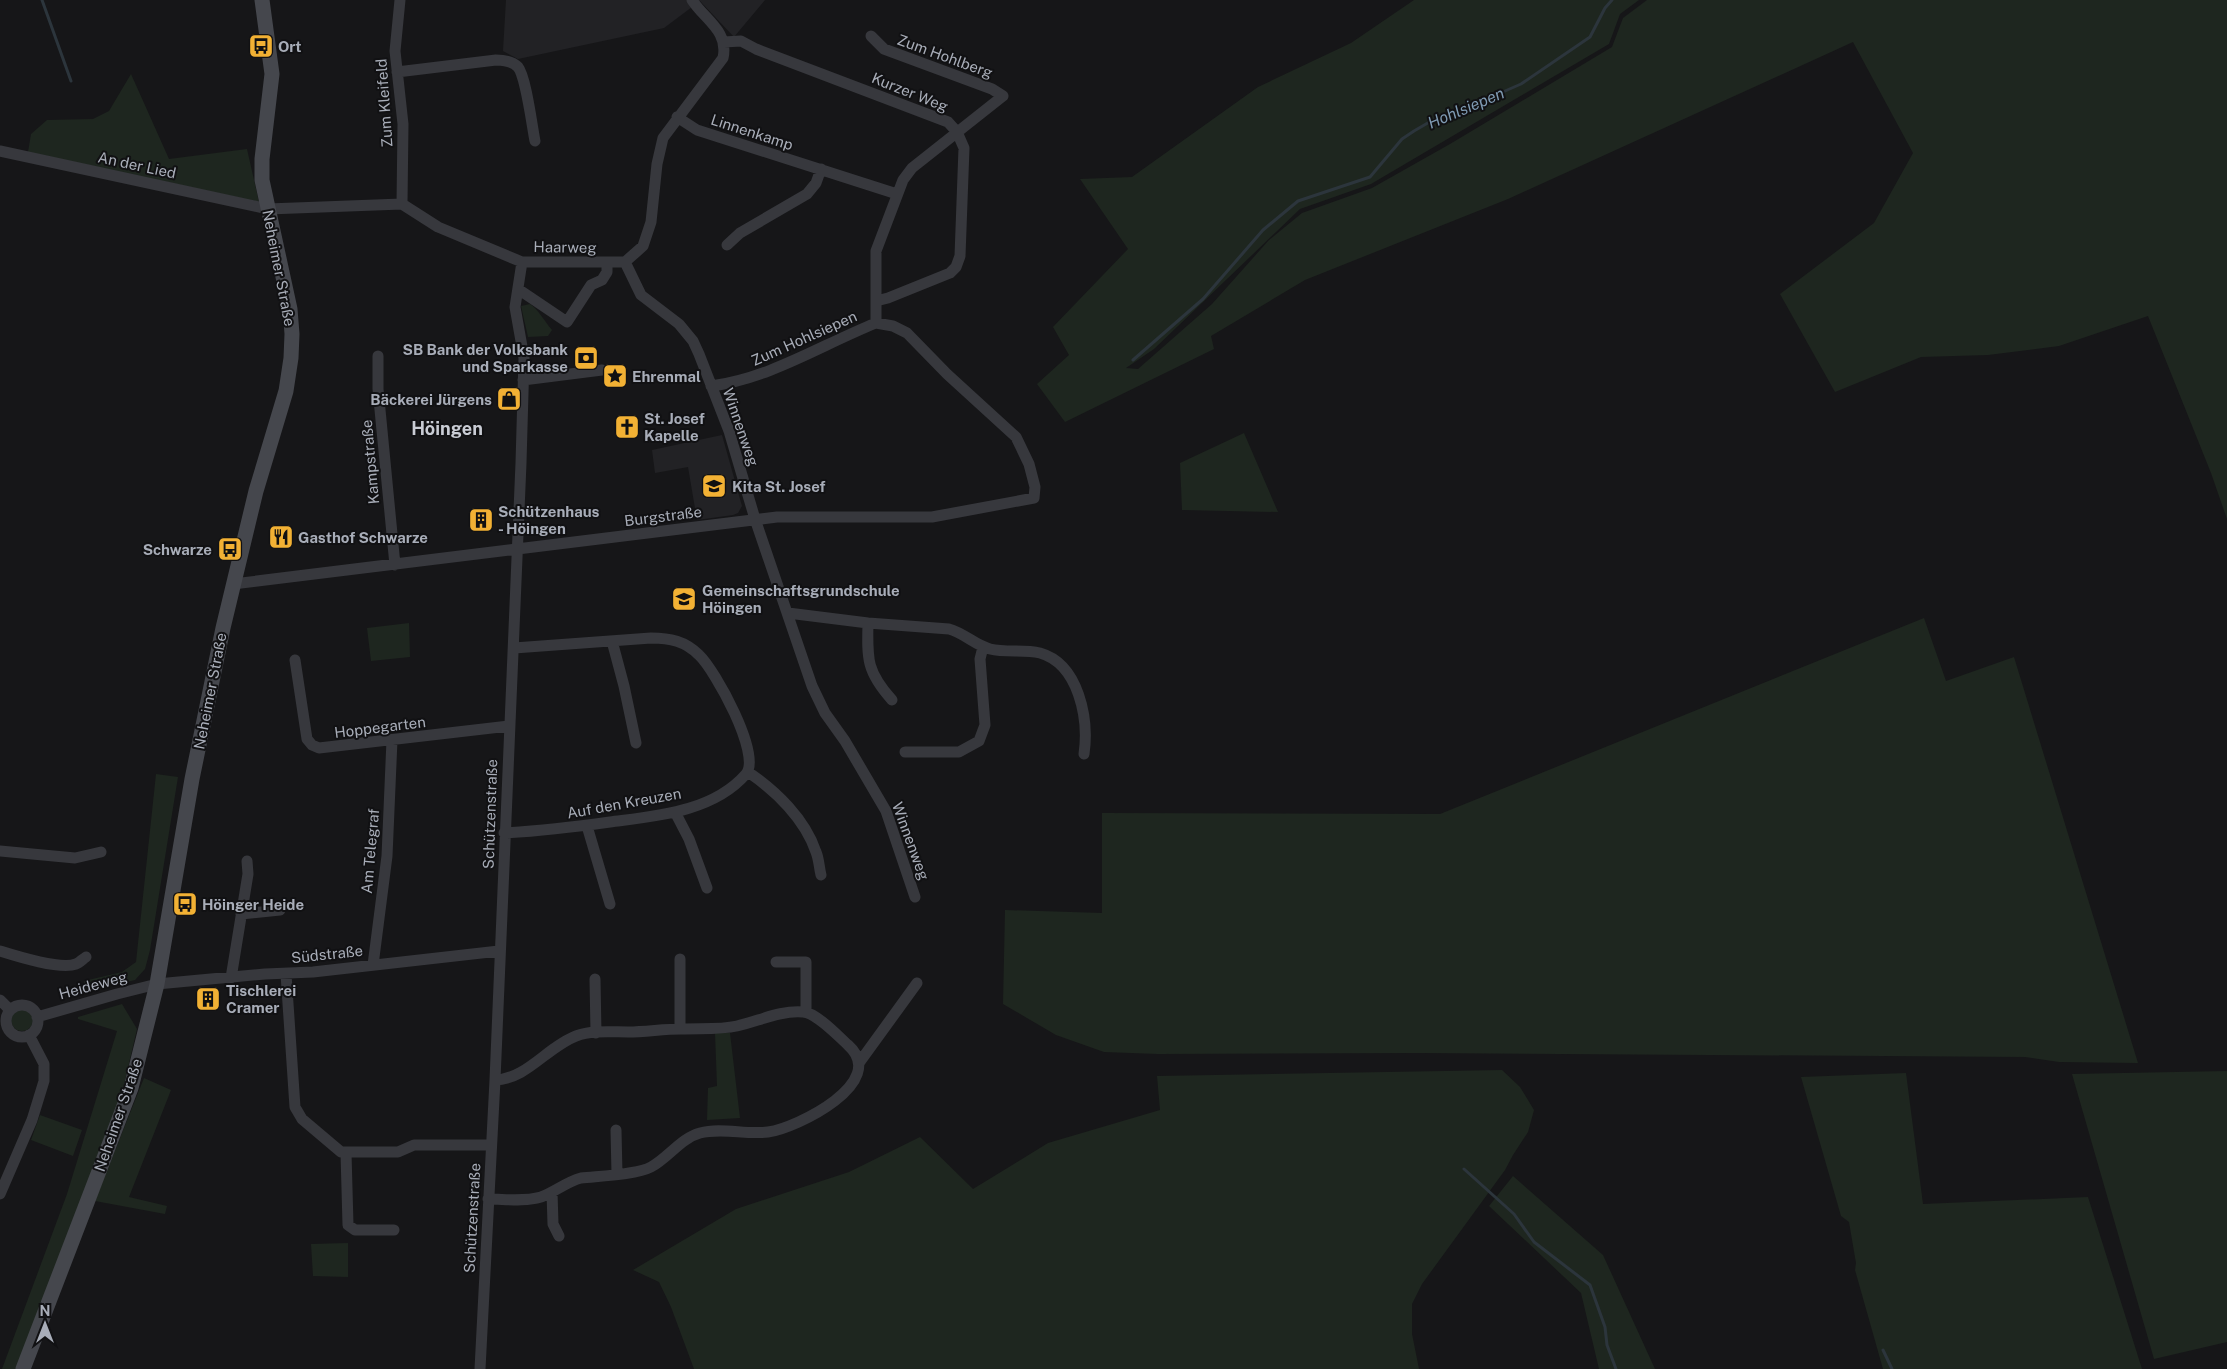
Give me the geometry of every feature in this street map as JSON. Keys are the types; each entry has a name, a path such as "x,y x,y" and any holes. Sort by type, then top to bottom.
{"main road":[{"name":"Neheimer Straße","path":"23,1369 131,1088 158,984 192,779 233,584 256,491 286,391 291,358 290,309 262,180 262,159 272,74 262,0"}],"street":[{"name":"Zum Kleifeld","path":"400,0 397,24 396,72 403,124 402,204"},
{"path":"625,262 644,246 651,222 659,150 663,138 677,117 719,66 723,58 724,42 721,33 692,0"},
{"name":"Zum Hohlberg","path":"871,36 884,49 992,89 1003,96 906,173 876,252 876,323"},
{"name":"Kurzer Weg","path":"724,42 741,41 756,49 948,122 957,132 964,148 960,256 956,267 950,273 876,301"},
{"path":"396,72 496,60 511,62 517,66 522,77 535,140"},
{"name":"Linnenkamp","path":"677,117 697,130 897,194"},
{"name":"An der Lied","path":"0,151 268,209"},
{"path":"728,245 740,233 807,194 816,183 821,170"},
{"path":"268,209 402,204"},
{"name":"Haarweg","path":"402,204 438,227 522,262 625,262"},
{"name":"Schützenstraße","path":"480,1369 514,648 524,358 515,307 522,262"},
{"path":"518,289 567,322 591,285 602,280 608,272 607,262"},
{"name":"Winnenweg","path":"625,262 641,295 679,324 693,342 728,431 755,520 818,700 855,757 889,818 915,897"},
{"name":"Zum Hohlsiepen","path":"711,386 736,383 762,375 876,323 893,326 908,332 948,374 1016,437"},
{"name":"Kampstraße","path":"378,356 378,389 395,565"},
{"path":"523,380 602,370"},
{"name":"Burgstraße","path":"233,584 777,517 932,517 1034,498 1035,488 1029,464 1016,437"},
{"path":"788,613 868,623 949,629 958,632 983,647 998,651 1036,652 1049,657 1061,666 1074,684 1082,706 1087,736 1084,754"},
{"path":"868,623 867,650 870,666 880,687 892,700"},
{"path":"514,648 651,638 672,639 687,645 698,654 717,677 737,720 748,755 748,772 785,804 806,829 817,852 821,875"},
{"path":"612,641 636,743"},
{"path":"905,752 959,752 979,741 985,725 980,659 983,647"},
{"name":"Hoppegarten","path":"295,660 305,731 307,739 312,745 327,748 509,726"},
{"name":"Am Telegraf","path":"373,965 387,856 392,740"},
{"name":"Auf den Kreuzen","path":"504,834 587,826 675,812 725,791 748,772"},
{"path":"675,812 689,839 707,888"},
{"path":"587,826 610,904"},
{"path":"0,852 75,858 100,852"},
{"path":"231,978 248,874 247,861"},
{"path":"241,914 280,910"},
{"path":"0,951 58,965 75,965 86,957"},
{"name":"Südstraße","path":"158,984 286,974 499,951"},
{"path":"680,959 680,1029"},
{"path":"776,962 806,962 806,1012"},
{"path":"286,974 295,1107 302,1118 341,1152 398,1152 414,1145 491,1145"},
{"path":"595,979 596,1033"},
{"path":"488,1199 527,1199 552,1192 571,1181 644,1170 651,1167 688,1138 701,1132 767,1132 799,1123 842,1096 857,1077 859,1063 917,983"},
{"name":"Heideweg","path":"37,1016 158,984"},
{"path":"0,1000 10,1010"},
{"path":"23,1005 32,1009 37,1016 36,1027 30,1035 14,1035 4,1029 10,1010 23,1005"},
{"path":"494,1080 506,1080 515,1076 568,1040 596,1033 737,1026 785,1013 806,1012 819,1020 851,1048 859,1063"},
{"path":"0,1194 32,1120 44,1081 44,1064 30,1035"},
{"path":"616,1130 617,1174"},
{"path":"346,1153 348,1225 355,1230 394,1230"},
{"path":"552,1192 553,1224 559,1236"}],"shaded area":[{"path":"506,0 765,0 734,37 700,1 664,28 518,59 503,51"},
{"path":"1414,0 1639,0 1620,14 1609,44 1371,184 1300,209 1154,349 1126,368 1138,369 1212,304 1269,240 1302,213 1372,188 1450,144 1612,47 1623,18 1647,0 2227,0 2227,519 2211,473 2148,316 2059,346 1988,355 1921,357 1835,392 1780,294 1874,223 1913,153 1853,42 1508,199 1305,280 1211,336 1214,349 1065,422 1037,384 1069,355 1053,327 1128,249 1080,179 1132,177 1258,87 1351,43"},
{"path":"131,74 169,159 247,149 259,202 28,152 31,134 47,120 93,119 109,111"},
{"path":"530,304 539,312 552,330 548,336 528,337 521,306"},
{"path":"1244,433 1278,512 1182,510 1180,463"},
{"name":"Kita St. Josef","path":"722,435 742,506 738,513 733,515 697,520 688,467 655,473 652,450"},
{"path":"1924,618 1946,681 2014,657 2138,1063 2059,1062 2025,1057 1419,1053 1158,1054 1104,1052 1056,1035 1003,1004 1005,910 1102,913 1102,813 1440,814"},
{"path":"409,623 410,657 371,661 367,628"},
{"path":"156,774 178,777 150,950 145,969 135,980 84,993 84,981 122,972 136,962"},
{"path":"122,1004 137,1029 122,1093 18,1369 2,1369 67,1194 117,1031 78,1019 78,1017"},
{"path":"22,1009 32,1016 33,1020 26,1030 22,1031 12,1024 11,1020 18,1010"},
{"path":"715,1033 730,1033 740,1118 707,1120 708,1088 717,1086"},
{"path":"1502,1070 1520,1087 1534,1110 1528,1132 1505,1170 1422,1284 1412,1304 1412,1334 1419,1369 694,1369 671,1307 659,1282 633,1270 736,1209 849,1172 920,1137 973,1189 1048,1143 1160,1110 1157,1076"},
{"path":"2227,1071 2227,1342 2154,1359 2072,1074"},
{"path":"1906,1073 1923,1204 2088,1197 2142,1369 1883,1369 1855,1270 1856,1263 1849,1222 1841,1216 1801,1077"},
{"path":"144,1078 171,1090 129,1197 167,1206 165,1214 95,1201"},
{"path":"40,1115 82,1130 73,1156 31,1140"},
{"path":"1513,1176 1603,1255 1655,1369 1599,1369 1581,1293 1489,1206"},
{"path":"348,1243 348,1277 313,1276 311,1244"}],"waterway":[{"path":"42,0 71,81"},
{"name":"Hohlsiepen","path":"1133,360 1203,299 1263,230 1298,201 1370,177 1402,139 1414,131 1438,117 1464,109 1521,84 1590,37 1605,8 1612,0"},
{"path":"1464,1169 1514,1214 1534,1242 1590,1285 1605,1327 1607,1345 1616,1369"},
{"path":"1883,1350 1892,1369"}],"place":[{"name":"Ort","path":"261,46"},
{"name":"SB Bank der Volksbank und Sparkasse","path":"586,358"},
{"name":"Ehrenmal","path":"615,376"},
{"name":"Bäckerei Jürgens","path":"509,399"},
{"name":"St. Josef Kapelle","path":"627,427"},
{"name":"Kita St. Josef","path":"714,486"},
{"name":"Schützenhaus - Höingen","path":"481,520"},
{"name":"Gasthof Schwarze","path":"281,537"},
{"name":"Schwarze","path":"230,549"},
{"name":"Gemeinschaftsgrundschule Höingen","path":"684,599"},
{"name":"Höinger Heide","path":"185,904"},
{"name":"Tischlerei Cramer","path":"208,999"}],"district":[{"name":"Höingen","path":"447,428"}]}
